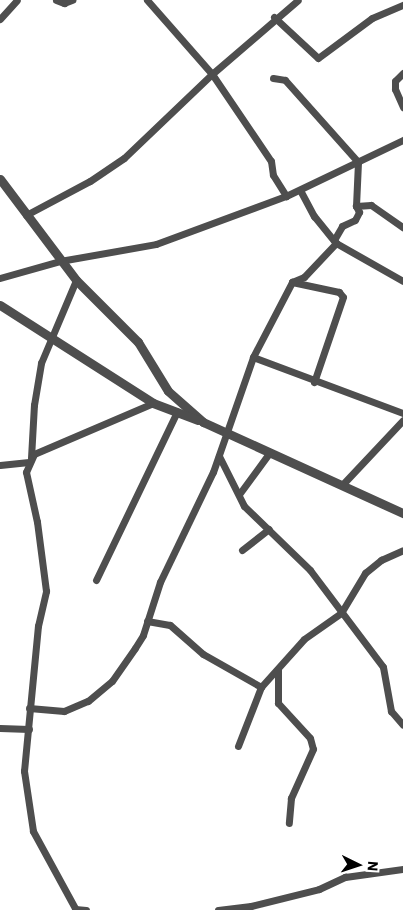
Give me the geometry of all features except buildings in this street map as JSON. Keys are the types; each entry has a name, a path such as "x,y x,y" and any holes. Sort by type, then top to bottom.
{"street":[{"path":"0,19 17,0"},
{"path":"56,0 64,3 72,0"},
{"path":"147,0 212,74 271,161 273,175 286,196"},
{"path":"26,215 90,181 124,158 274,17 298,0"},
{"path":"274,17 318,58 372,18 403,5"},
{"path":"403,73 395,81 395,89 403,107"},
{"path":"29,708 64,711 88,701 112,681 139,642 160,582 219,456 224,435 253,357 292,282 304,277 335,242 342,226 356,220 359,212 356,206 358,162 285,80 273,78"},
{"path":"0,278 60,261 156,244 286,196 403,140"},
{"path":"0,179 76,280 124,326 168,391 203,422 224,435 270,452 403,513"},
{"path":"300,190 335,242 403,282"},
{"path":"356,206 371,205 403,227"},
{"path":"76,280 40,372 27,480 37,522 46,591 38,626 24,771 34,831 76,909 86,910"},
{"path":"292,282 339,292 343,297 314,382"},
{"path":"0,305 153,403 203,422"},
{"path":"253,357 314,382 403,413"},
{"path":"0,465 30,460 153,403"},
{"path":"96,580 177,412"},
{"path":"342,485 403,420"},
{"path":"240,493 270,452"},
{"path":"219,456 240,493 244,506 310,570 340,613 382,667 391,711 403,725"},
{"path":"242,550 269,529"},
{"path":"238,746 261,687 304,639 340,613 365,574 381,560 403,550"},
{"path":"147,621 170,625 203,654 261,687"},
{"path":"278,669 278,703 310,738 313,749 291,798 288,823"},
{"path":"0,728 29,729"},
{"path":"218,910 250,906 319,889 345,877 403,869"}]}
